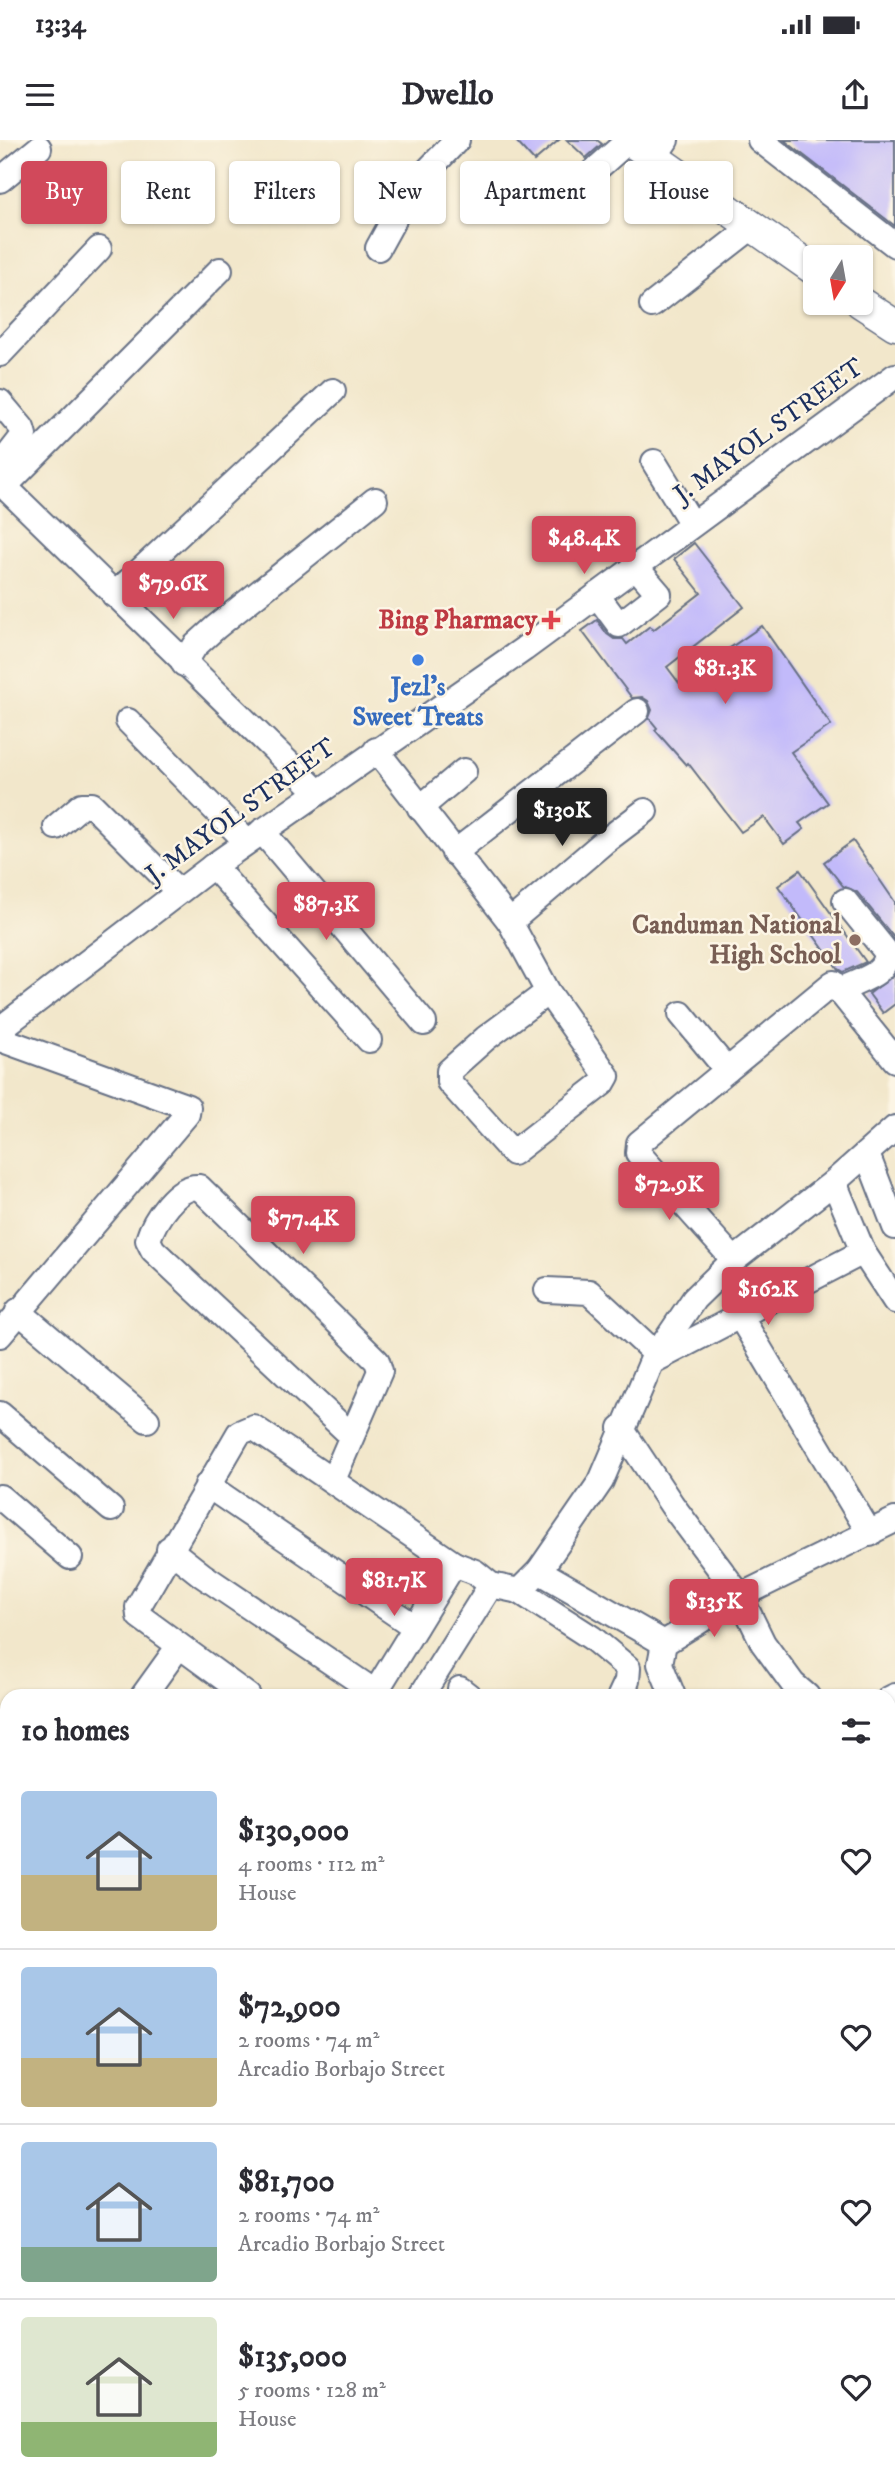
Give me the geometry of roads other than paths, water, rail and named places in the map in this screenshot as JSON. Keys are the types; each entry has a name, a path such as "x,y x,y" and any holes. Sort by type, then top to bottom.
{"main road":[{"path":"629,140 660,149 752,226 803,262"},
{"path":"873,311 895,326"}],"street":[{"path":"378,248 411,188 457,140"},
{"path":"605,161 629,140"},
{"path":"760,140 895,245"},
{"path":"0,180 39,148"},
{"path":"652,305 752,226"},
{"path":"0,354 99,249"},
{"path":"2,478 220,270"},
{"name":"J. MAYOL STREET","path":"0,1029 178,891 317,791 524,649 895,376"},
{"path":"114,595 333,391"},
{"path":"0,402 22,428 24,435 2,478"},
{"path":"654,462 692,524"},
{"path":"2,478 114,595 317,791"},
{"path":"184,664 195,646 216,627 375,500"},
{"path":"597,595 619,625 659,594 635,566"},
{"path":"454,853 637,711"},
{"path":"128,721 254,836 424,1023"},
{"path":"376,750 510,922 548,992 607,1076 603,1083 513,1153 449,1082 449,1071 486,1038 548,992"},
{"path":"420,808 464,771"},
{"path":"56,827 82,805 92,805 178,891"},
{"path":"510,922 645,811"},
{"path":"213,866 369,1040"},
{"path":"839,991 877,973 884,967 887,953 845,901"},
{"path":"734,1260 638,1153 637,1147 833,983 895,1060"},
{"path":"681,1014 727,1070"},
{"path":"0,1039 186,1104 188,1107 187,1114 0,1335"},
{"path":"519,1591 539,1570 601,1480 621,1428 655,1358 694,1299 734,1260 834,1182 895,1128"},
{"path":"867,1154 895,1227"},
{"path":"834,1182 863,1252 895,1301"},
{"path":"333,1480 352,1436 380,1371 370,1352 199,1187 190,1186 179,1194 152,1228 148,1240 153,1250 328,1417 352,1436"},
{"path":"655,1358 863,1252"},
{"path":"547,1290 589,1292 655,1358"},
{"path":"18,1311 147,1420"},
{"path":"740,1316 870,1534"},
{"path":"0,1414 111,1509"},
{"path":"238,1689 139,1616 138,1607 169,1549 239,1433 253,1427 473,1575 519,1591 592,1638 628,1668 628,1681 624,1689"},
{"path":"621,1428 672,1505 740,1596 763,1643 791,1689"},
{"path":"207,1485 415,1627"},
{"path":"0,1497 70,1557"},
{"path":"670,1689 660,1664 664,1643 740,1596 895,1520"},
{"path":"169,1549 202,1575 367,1689"},
{"path":"539,1570 664,1643"},
{"path":"377,1689 415,1627 473,1575"},
{"path":"424,1689 473,1575"},
{"path":"148,1689 178,1646"}],"place":[{"name":"Bing Pharmacy","path":"551,620"},
{"name":"Jezl's Sweet Treats","path":"418,660"},
{"name":"Canduman National High School","path":"855,940"}]}
